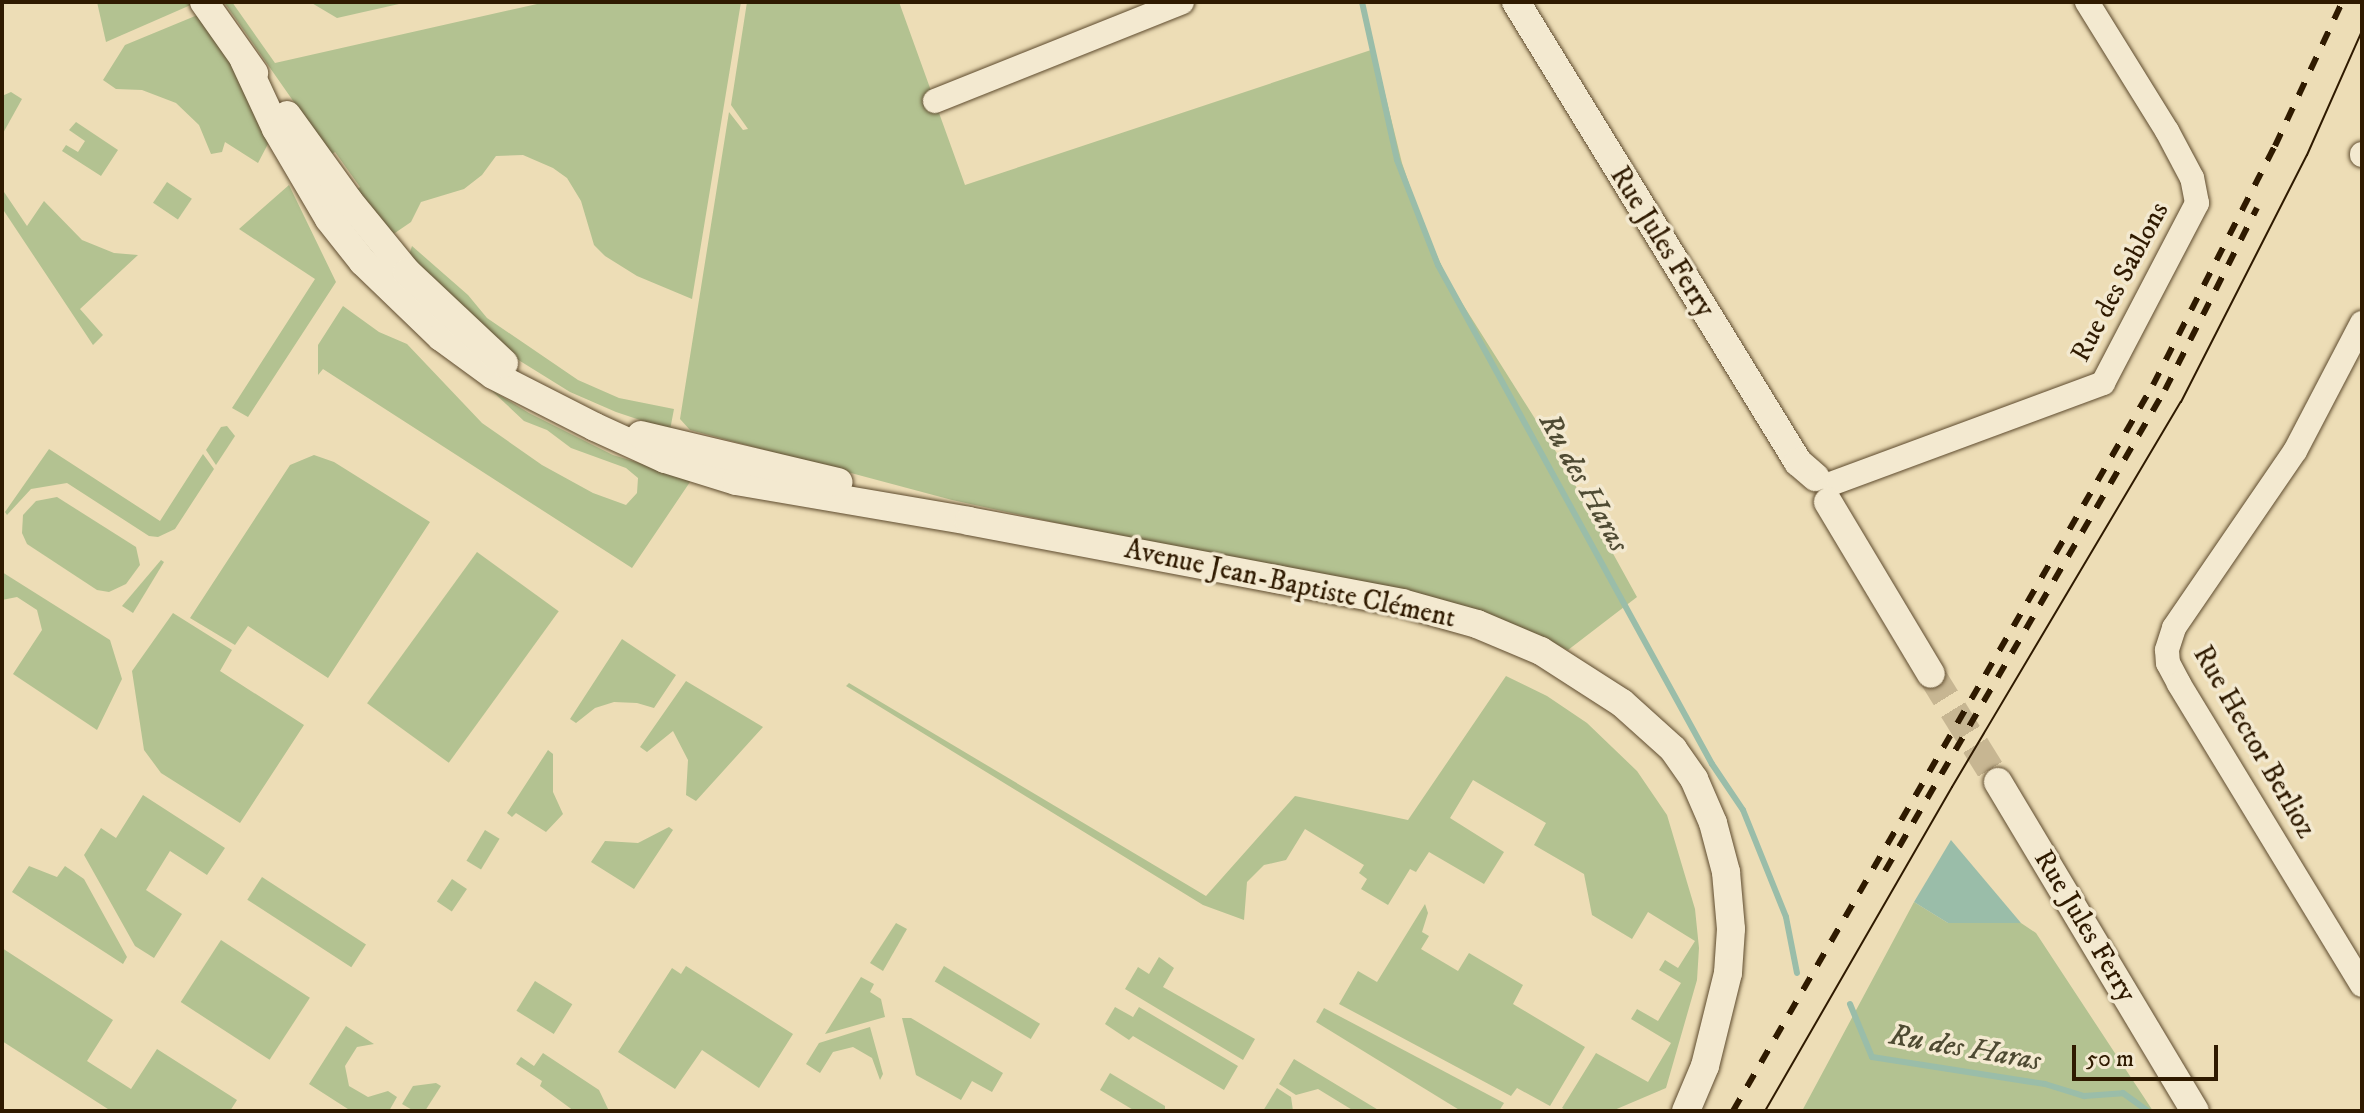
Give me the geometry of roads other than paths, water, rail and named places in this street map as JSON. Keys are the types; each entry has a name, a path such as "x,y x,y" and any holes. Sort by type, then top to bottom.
{"street":[{"name":"Avenue Jean-Baptiste Clément","path":"204,2 244,60 276,129 329,219 363,262 441,337 493,375 595,427 750,460 916,502 969,521 1307,583 1402,603 1477,624 1564,664 1649,724 1673,749 1694,779 1713,823 1726,872 1731,929 1728,973 1705,1066 1686,1111"},
{"path":"935,101 1182,2"},
{"name":"Rue Jules Ferry","path":"1516,2 1798,462 1825,487 1931,674"},
{"name":"Rue des Sablons","path":"1825,487 2103,383 2197,203 2192,178 2167,131 2087,2"},
{"name":"Rue Hector Berlioz","path":"2362,323 2295,451 2174,628 2167,650 2168,663 2179,684 2362,985"},
{"name":"Rue Jules Ferry","path":"1998,782 2195,1111"}],"waterway":[{"name":"Ru des Haras","path":"1362,2 1397,160 1438,265 1712,764 1743,810 1786,917 1797,973"},
{"name":"Ru des Haras","path":"1850,1004 1872,1057 2045,1084 2084,1096 2123,1093 2148,1111"}],"tunnel":[{"path":"1931,674 1998,782"}],"tram line":[{"path":"1765,1111 1952,787 2181,402 2307,155 2362,31"}],"railway":[{"path":"1733,1111 2153,385 2275,146 2342,2"},
{"path":"1885,871 2165,390 2257,208"}]}
